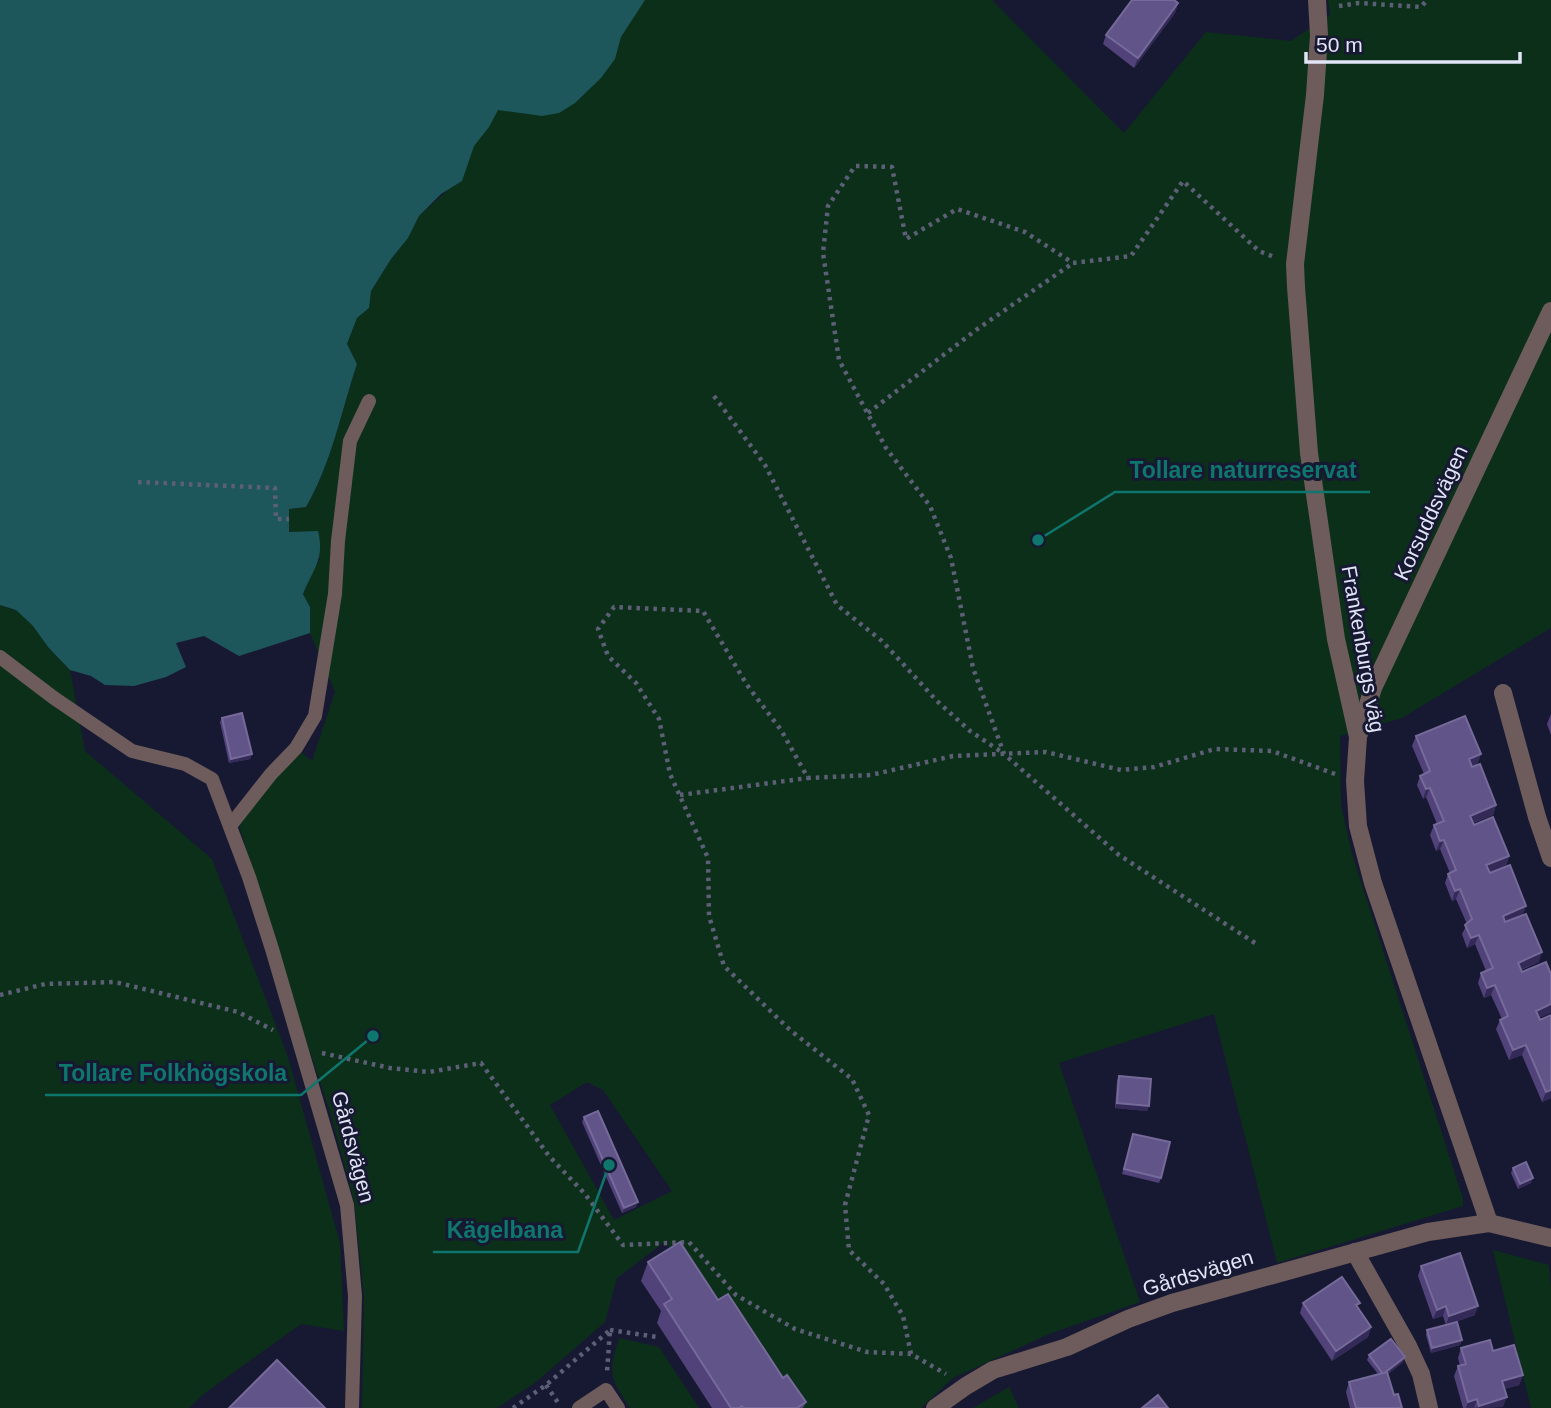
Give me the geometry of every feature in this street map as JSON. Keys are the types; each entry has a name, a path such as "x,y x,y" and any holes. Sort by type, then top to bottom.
{"street":[{"name":"Frankenburgs väg","path":"1317,5 1319,35 1315,94 1295,264 1311,466 1336,639 1358,737 1355,781 1358,826 1373,883 1489,1223"},
{"name":"Korsuddsvägen","path":"1358,737 1373,688 1551,311"},
{"path":"1503,693 1551,858"},
{"path":"1489,1223 1551,1238"},
{"name":"Gårdsvägen","path":"935,1408 993,1370 1068,1348 1128,1319 1172,1303 1428,1231 1489,1223"},
{"path":"1355,1252 1408,1346 1421,1374 1429,1408"}],"lane":[{"path":"230,826 271,774 296,748 315,716 335,594 338,541 350,441 369,401"},
{"name":"Gårdsvägen","path":"0,657 132,751 185,764 212,779 253,889 347,1205 355,1296 352,1408"},
{"path":"579,1408 606,1390 618,1408"}],"path":[{"path":"1317,5 1359,3 1421,7 1427,0"},
{"path":"1004,754 973,668 951,558 930,506 886,448 839,360 822,253 828,206 855,166 892,167 906,239 957,209 1025,232 1073,263"},
{"path":"868,413 976,330 1073,263 1131,256 1183,181 1259,251 1295,264"},
{"path":"715,396 765,465 837,605 882,641 937,702 970,731 1004,754 1119,855 1255,943"},
{"path":"138,482 275,488 276,519 289,519"},
{"path":"808,778 781,730 747,685 703,611 614,607 598,629 608,656 636,683 659,719 670,774 708,858 709,916 724,966 790,1030 852,1079 869,1115 845,1205 849,1250 884,1284 903,1316 911,1354"},
{"path":"680,795 808,778 871,775 953,756 1046,752 1121,770 1154,767 1215,749 1272,751 1355,781"},
{"path":"0,995 45,984 114,982 238,1012 313,1051 390,1068 429,1072 481,1063 549,1156 585,1194 623,1245 689,1242 736,1295 794,1329 867,1352 911,1354 966,1386"},
{"path":"610,1329 657,1337"},
{"path":"513,1408 546,1385 610,1329"},
{"path":"606,1390 610,1329"},
{"path":"546,1385 562,1408"}],"shaded area":[{"path":"0,0 645,0 621,37 615,59 601,78 575,103 559,113 542,116 498,110 474,146 462,181 441,194 419,216 408,238 371,291 369,308 357,318 347,344 357,364 323,472 306,507 289,509 289,532 318,531 320,541 317,564 303,594 310,607 310,633 239,656 204,636 176,643 186,667 166,677 134,686 105,685 91,676 70,670 16,610 0,605"},
{"path":"644,0 992,0 1124,133 1206,32 1291,41 1330,15 1328,0 1551,0 1551,628 1402,718 1340,736 1341,805 1352,854 1463,1199 1463,1206 1277,1263 1214,1014 1059,1063 1140,1302 1049,1334 953,1378 921,1408 790,1408 673,1260 667,1240 617,1278 605,1322 536,1382 497,1408 362,1408 364,1297 354,1201 330,1112 277,953 239,825 253,799 299,751 312,761 335,692 310,633 310,607 303,594 320,559 289,532 289,509 306,507 323,472 357,364 347,344 357,318 369,308 371,291 408,238 419,216 449,189 470,145 498,110 616,55 621,37","holes":["587,1082 603,1090 672,1191 614,1220 550,1105"]},
{"path":"0,605 16,610 70,670 85,751 212,859 287,1054 340,1243 344,1331 301,1324 205,1393 189,1408 0,1408"},
{"path":"1493,1250 1549,1265 1551,1408 1531,1408"},
{"path":"619,1338 659,1347 699,1408 630,1408 613,1375 613,1360"},
{"path":"1009,1387 1019,1408 973,1408"}],"building":[{"path":"1132,0 1174,0 1178,3 1138,58 1106,35"},
{"path":"242,713 252,754 231,759 222,718"},
{"path":"1465,716 1481,754 1469,759 1472,767 1480,764 1496,805 1470,816 1474,825 1493,817 1509,856 1486,865 1490,873 1510,865 1526,906 1503,916 1505,922 1526,914 1542,952 1518,963 1522,972 1546,962 1551,974 1551,1004 1536,1011 1540,1020 1551,1015 1551,1090 1546,1092 1526,1045 1513,1050 1500,1020 1508,1016 1495,985 1487,988 1481,973 1493,968 1479,935 1471,938 1465,925 1472,919 1460,889 1455,891 1448,874 1456,870 1444,840 1440,841 1434,825 1444,821 1430,788 1426,789 1420,776 1430,771 1416,736"},
{"path":"1119,1076 1151,1079 1149,1106 1117,1103"},
{"path":"598,1111 638,1202 624,1208 584,1117"},
{"path":"1133,1134 1170,1142 1161,1178 1124,1169"},
{"path":"1526,1162 1533,1178 1520,1184 1513,1168"},
{"path":"680,1242 718,1300 728,1294 783,1378 787,1375 806,1402 797,1408 731,1408 664,1304 672,1299 648,1262"},
{"path":"1460,1253 1478,1306 1449,1316 1446,1306 1437,1310 1421,1266"},
{"path":"1342,1277 1360,1303 1356,1305 1371,1327 1336,1351 1303,1303"},
{"path":"1457,1322 1462,1340 1432,1348 1427,1330"},
{"path":"1391,1339 1405,1357 1383,1374 1369,1355"},
{"path":"1490,1340 1493,1351 1514,1345 1523,1375 1502,1381 1507,1397 1479,1406 1477,1399 1468,1402 1458,1366 1466,1364 1461,1348"},
{"path":"277,1360 325,1408 229,1408"},
{"path":"1387,1372 1394,1395 1398,1394 1402,1408 1356,1408 1349,1382"},
{"path":"1158,1395 1168,1408 1142,1408"}],"place":[{"name":"Tollare naturreservat","path":"1038,540"},
{"name":"Tollare Folkhögskola","path":"373,1036"},
{"name":"Kägelbana","path":"609,1165"}]}
